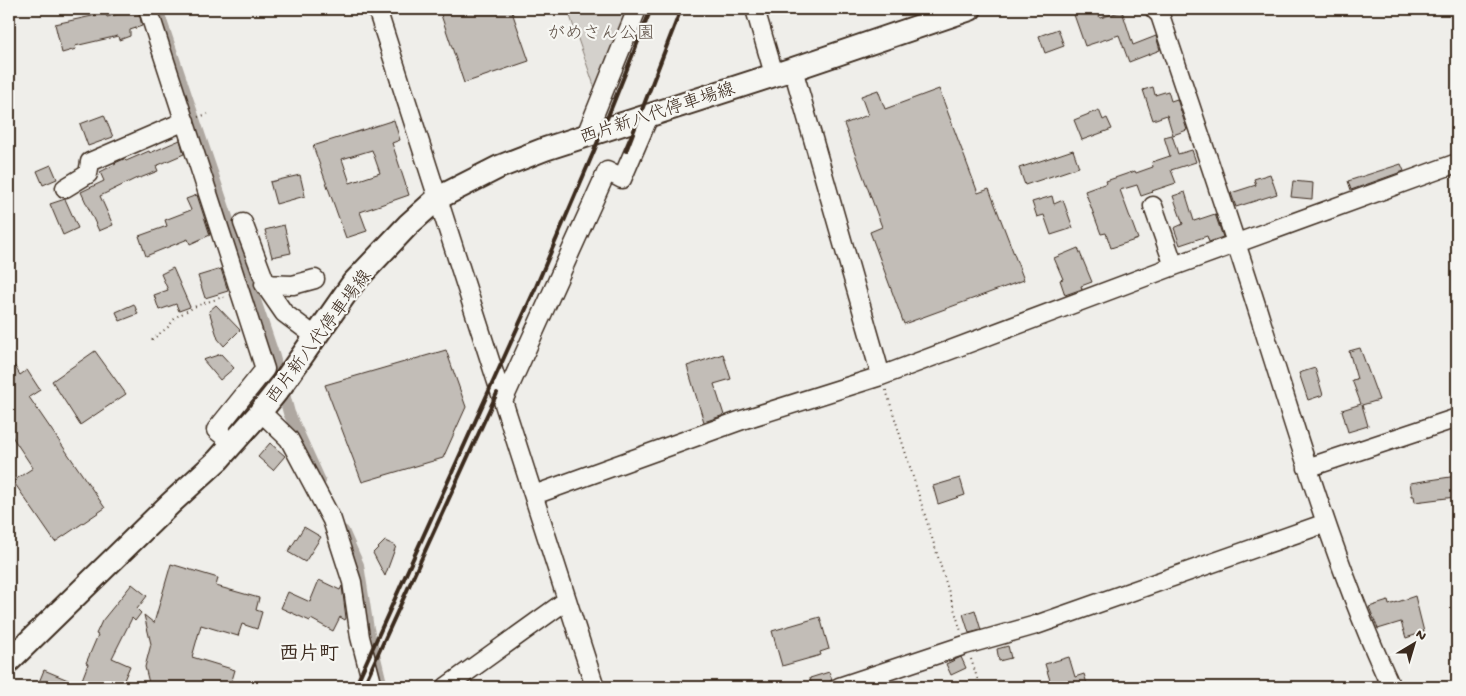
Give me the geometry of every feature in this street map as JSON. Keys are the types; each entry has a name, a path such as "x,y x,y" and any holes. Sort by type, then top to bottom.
{"main road":[{"name":"西片新八代停車場線","path":"9,661 233,444 281,386 353,283 408,225 438,198 499,167 545,148 970,9"}],"street":[{"path":"148,9 242,292 265,369 216,430 233,444"},
{"path":"377,9 595,687"},
{"path":"586,135 637,9"},
{"path":"755,9 784,71 881,376"},
{"path":"1154,9 1160,15 1237,244 1326,523 1377,658 1391,687"},
{"path":"503,401 607,171 622,179 650,114"},
{"path":"65,188 88,174 90,162 185,121"},
{"path":"534,496 742,420 881,376 1174,266 1457,163"},
{"path":"1153,206 1174,266"},
{"path":"243,223 265,284 284,313 316,337"},
{"path":"242,292 265,284 293,285 315,279"},
{"path":"261,412 289,439 332,520 352,582 360,637 373,687"},
{"path":"1307,468 1457,418"},
{"path":"839,687 965,645 1036,625 1326,523"},
{"path":"446,687 568,600"}],"path":[{"path":"152,340 168,327 176,317 198,304 242,292"},
{"path":"881,376 965,645 980,687"}],"green space":[{"name":"がめさん公園","path":"568,9 636,9 598,97 569,13"}],"building":[{"path":"138,9 142,26 130,30 130,36 119,40 118,36 75,46 76,49 62,53 55,24 106,13 107,17"},
{"path":"439,9 511,9 529,61 464,83"},
{"path":"1072,9 1096,9 1100,18 1122,11 1133,45 1156,36 1160,50 1129,62 1119,35 1085,46"},
{"path":"1058,29 1064,46 1045,53 1039,36"},
{"path":"1153,87 1155,95 1168,91 1171,101 1177,99 1187,130 1173,135 1167,115 1153,120 1143,90"},
{"path":"939,89 978,193 989,189 1024,280 904,324 870,232 882,227 844,124 868,115 861,96 878,90 885,109"},
{"path":"1099,110 1103,120 1107,118 1112,129 1082,140 1074,120"},
{"path":"104,115 113,137 88,146 80,124"},
{"path":"394,120 400,140 392,143 409,195 360,212 367,231 346,238 313,146","holes":["372,150 380,173 350,183 342,159"]},
{"path":"1172,135 1178,154 1192,150 1196,162 1171,170 1176,183 1153,192 1141,196 1137,185 1120,190 1138,239 1111,248 1106,233 1101,234 1085,191 1107,183 1106,181 1153,167 1152,162 1170,156 1164,137"},
{"path":"180,140 184,154 156,166 158,171 139,177 100,196 113,225 99,231 81,192 104,181 100,172 115,163 124,159 126,161 149,151 150,153"},
{"path":"1073,150 1079,167 1025,185 1019,168"},
{"path":"1401,164 1404,171 1351,190 1348,181"},
{"path":"51,165 57,179 43,185 37,171"},
{"path":"1270,174 1277,194 1236,207 1231,193 1256,185 1254,179"},
{"path":"300,175 305,196 276,204 270,182"},
{"path":"1293,181 1313,183 1312,199 1291,197"},
{"path":"1185,192 1194,221 1215,214 1223,237 1209,242 1207,236 1180,245 1174,228 1183,224 1173,196"},
{"path":"197,195 210,235 190,244 188,239 146,256 139,236 167,226 165,220 191,210 186,199"},
{"path":"1052,196 1054,204 1063,200 1073,228 1051,235 1044,215 1037,217 1032,202"},
{"path":"65,199 78,228 63,235 50,204"},
{"path":"284,225 291,253 272,257 265,230"},
{"path":"1078,248 1092,282 1081,286 1082,289 1065,295 1060,280 1063,279 1054,258"},
{"path":"173,268 190,307 179,311 176,304 159,310 154,295 168,290 161,274"},
{"path":"221,269 228,291 205,298 198,276"},
{"path":"134,304 138,314 120,321 116,312"},
{"path":"216,305 240,330 224,346 218,339 209,311"},
{"path":"1360,348 1379,400 1362,405 1368,426 1348,432 1342,410 1361,404 1352,380 1357,379 1349,351"},
{"path":"446,350 466,407 443,458 362,482 325,385"},
{"path":"95,351 126,394 80,425 52,381"},
{"path":"221,354 234,368 220,380 203,360"},
{"path":"723,354 731,379 714,384 724,415 704,422 687,366"},
{"path":"9,357 20,375 27,370 40,390 29,397 105,508 55,542 13,481 33,468 9,432"},
{"path":"1315,368 1323,395 1308,400 1299,373"},
{"path":"270,443 285,456 273,470 258,457"},
{"path":"1457,476 1457,489 1453,490 1455,497 1415,502 1410,483"},
{"path":"960,478 965,495 938,504 933,486"},
{"path":"304,527 321,537 305,562 288,552"},
{"path":"385,541 396,546 385,576 373,553"},
{"path":"171,564 218,578 216,586 259,598 256,610 262,612 257,629 242,624 238,636 201,625 192,657 235,670 230,687 150,687 145,667 151,644 144,615 154,623"},
{"path":"319,580 340,590 342,586 346,618 345,620 340,617 333,631 311,619 310,621 281,608 288,592 310,602"},
{"path":"132,584 147,596 137,609 141,613 135,621 132,618 112,658 130,666 121,687 37,687 44,670 80,685 102,621"},
{"path":"1415,596 1424,632 1406,638 1401,622 1378,629 1369,607 1388,601 1389,605"},
{"path":"975,610 981,630 969,633 963,614"},
{"path":"820,617 829,649 820,652 821,655 782,666 772,631"},
{"path":"1008,646 1011,658 999,661 997,649"},
{"path":"961,657 966,668 951,675 946,664"},
{"path":"1069,657 1075,677 1084,674 1088,687 1052,687 1045,664"},
{"path":"829,672 832,679 830,682 812,687 810,678"}],"waterway":[{"path":"157,9 274,357 289,413 320,481"},
{"path":"343,531 358,565 368,629 382,687"}],"railway":[{"path":"355,687 535,289 594,151 651,9"},
{"path":"626,151 681,9"},
{"path":"363,687 497,393"}],"district":[{"name":"西片町","path":"309,652"}]}
